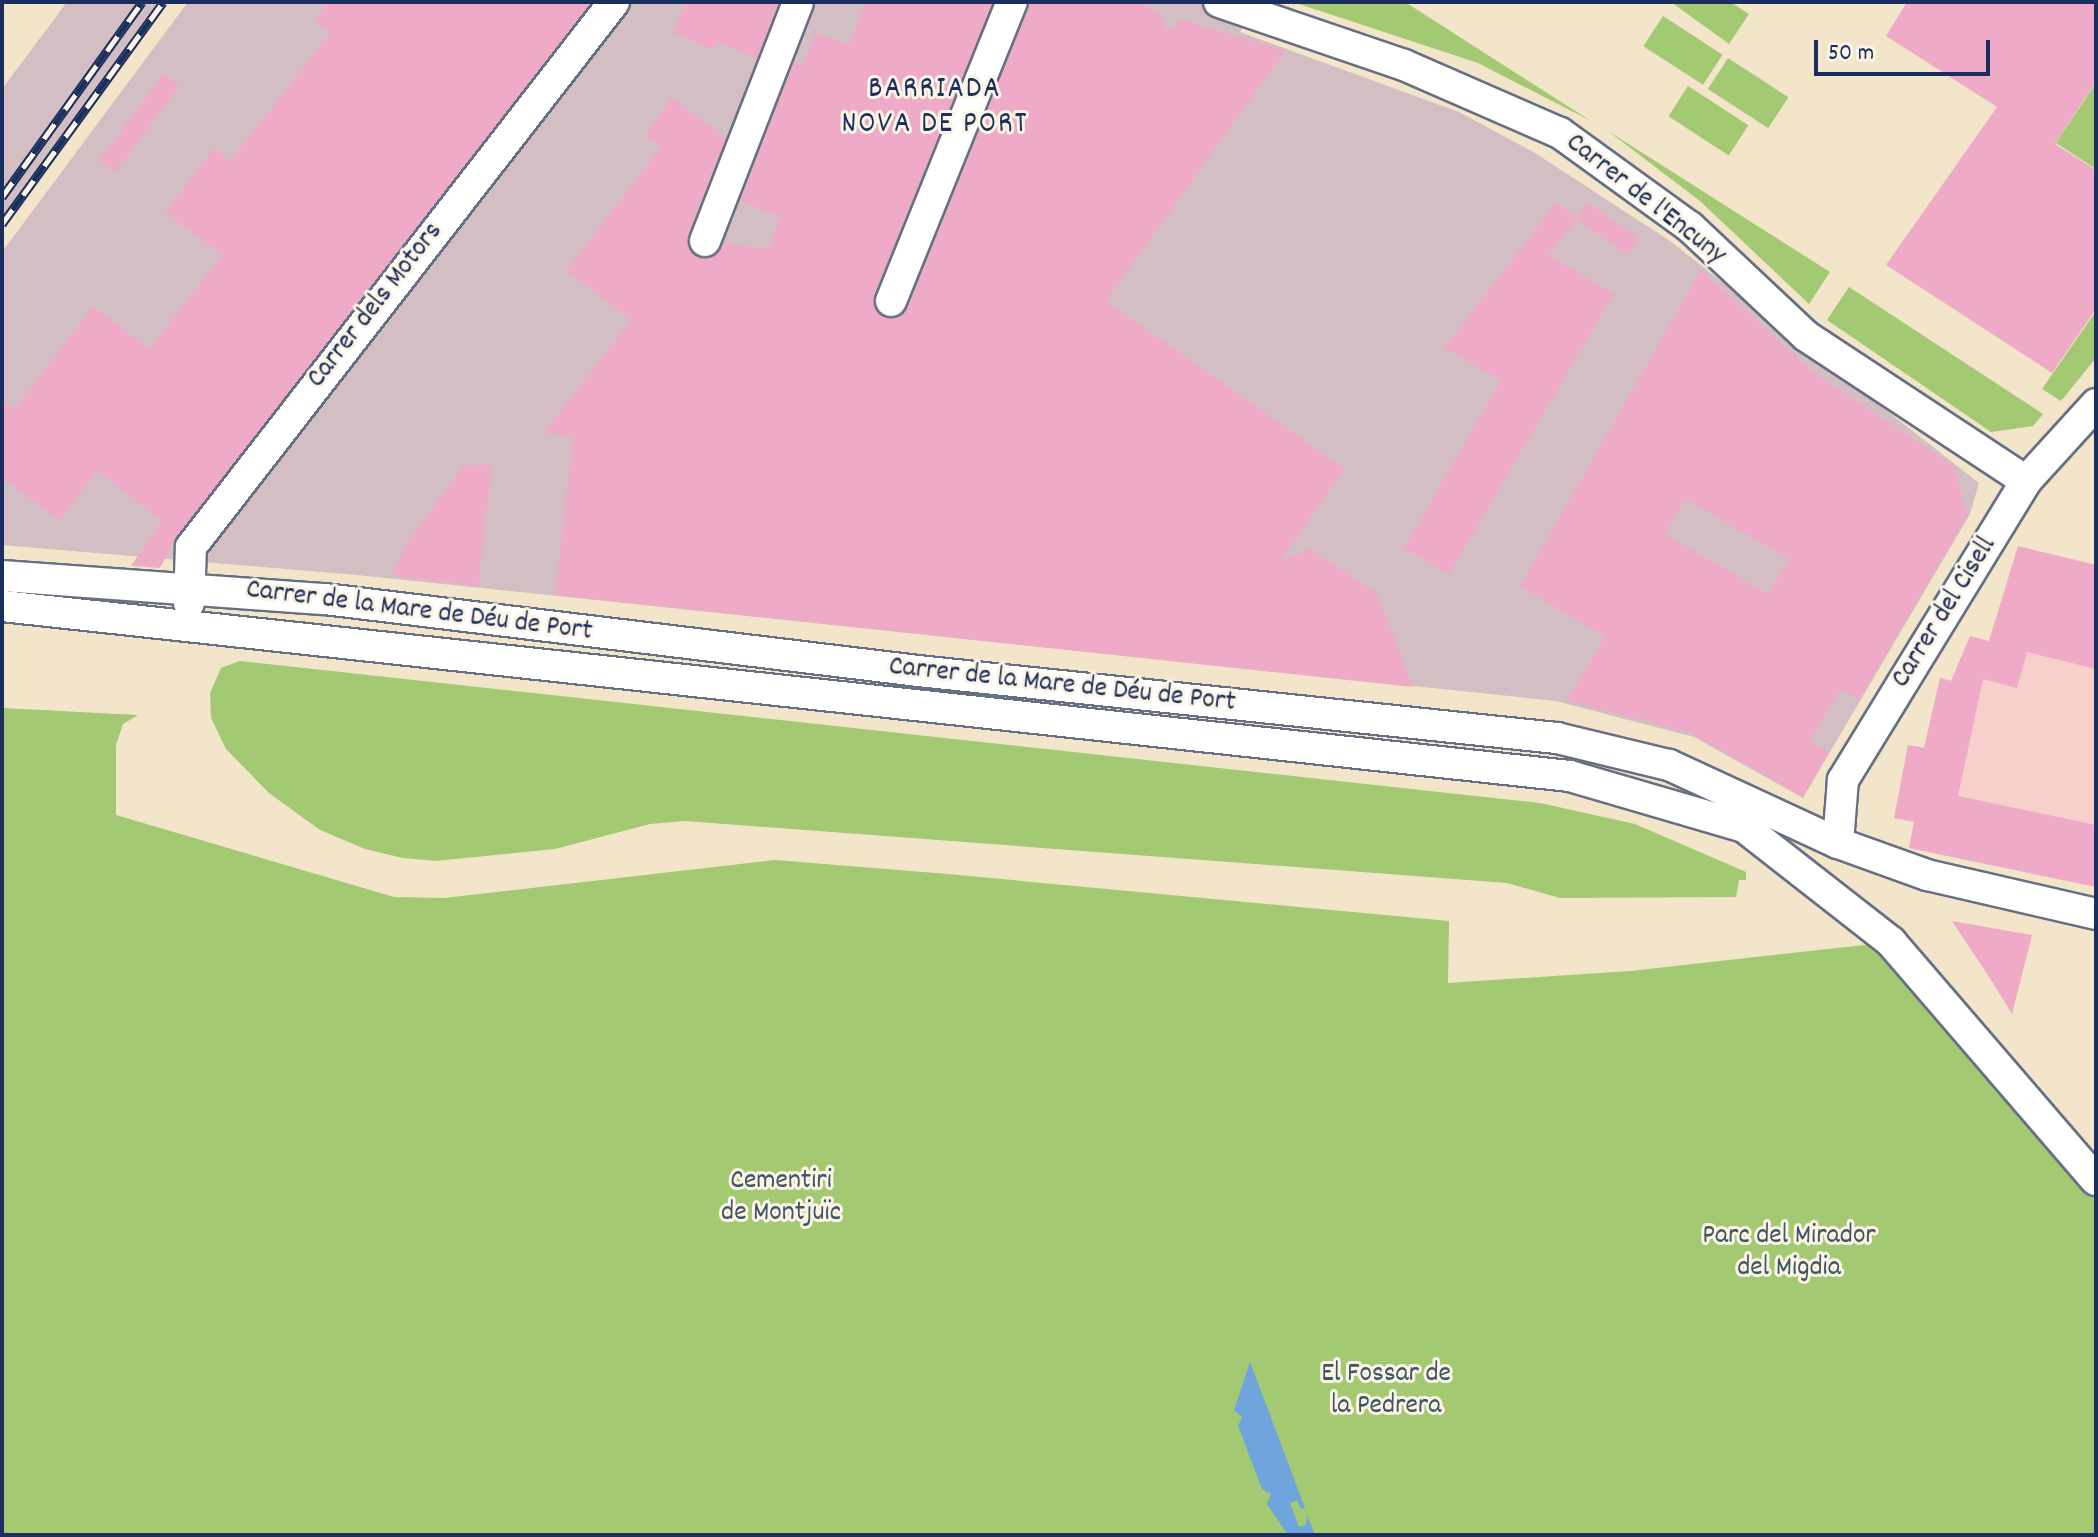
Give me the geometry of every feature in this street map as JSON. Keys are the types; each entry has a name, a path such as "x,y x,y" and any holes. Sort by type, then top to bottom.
{"street":[{"name":"Carrer dels Motors","path":"188,630 191,547 614,2"},
{"path":"705,241 798,2"},
{"path":"891,301 1012,2"},
{"name":"Carrer de l'Encuny","path":"1219,2 1404,65 1560,133 1690,227 1806,336 2026,481"},
{"name":"Carrer del Cisell","path":"1838,843 1843,780 2026,481 2096,404"},
{"name":"Carrer de la Mare de Déu de Port","path":"2,576 124,587 189,586 1557,738 1669,765 1838,843 1955,883 2096,914"},
{"name":"Carrer de la Mare de Déu de Port","path":"2,606 188,630 1267,740 1570,776 1744,827 1891,942 2096,1180"}],"shaded area":[{"path":"67,2 167,2 2,230 2,89"},
{"path":"188,2 1258,2 1240,32 1459,112 1535,153 1670,241 1979,483 1970,514 1803,798 1694,737 1556,701 357,575 2,545 2,252"},
{"path":"2018,546 2096,565 2096,887 1909,848 1914,822 1894,818 1908,745 1939,750 1930,721 1940,678 1952,680 1970,636 1989,641"}],"green space":[{"path":"1293,2 1405,2 1591,121 1478,63"},
{"path":"1671,2 1730,2 1749,14 1729,44"},
{"path":"1663,16 1723,55 1703,85 1643,46"},
{"path":"1728,58 1788,97 1768,128 1708,89"},
{"path":"2096,83 2096,169 2056,143"},
{"path":"1688,86 1748,125 1729,155 1668,116"},
{"path":"1608,131 1830,272 1809,304 1700,201"},
{"path":"1849,287 2043,414 2033,426 1991,432 1827,320"},
{"path":"2096,311 2096,358 2061,401 2042,389"},
{"path":"240,661 1540,803 1635,824 1746,872 1746,880 1739,880 1736,897 1560,898 1507,883 685,821 650,824 555,849 436,861 403,858 365,849 320,830 269,793 226,749 211,718 210,693 221,668"},
{"name":"Cementiri de Montjuïc","path":"2,708 138,715 123,724 116,745 116,815 394,897 444,898 775,860 948,874 1449,921 1448,983 1630,971 1891,942 2096,1180 2096,1535 2,1535"}],"water":[{"path":"1250,1362 1305,1508 1301,1509 1297,1500 1290,1503 1299,1527 1306,1525 1307,1515 1315,1535 1288,1535 1267,1504 1271,1494 1262,1489 1238,1426 1242,1417 1234,1410"}],"building":[{"path":"328,2 591,2 177,536 160,568 131,566 162,521 97,471 59,521 2,477 2,399 15,409 93,306 149,349 222,255 165,212 214,148 230,161 303,68 330,33 314,20"},
{"path":"685,2 779,2 757,58 717,43 714,50 673,33"},
{"path":"866,2 993,2 874,294 876,311 893,319 908,308 1030,2 1136,2 1160,12 1167,31 1183,20 1285,51 1106,301 1345,469 1280,561 1309,549 1377,593 1413,687 555,595 573,436 543,433 631,320 566,271 661,147 646,135 672,97 726,138 688,234 691,252 707,259 723,243 768,249 780,217 740,200 794,62 803,66 815,34 849,44"},
{"path":"1907,2 2096,2 2096,82 2055,144 2096,170 2096,309 2052,373 1886,265 1997,107 1886,36"},
{"path":"164,74 180,86 115,172 99,160"},
{"path":"1557,202 1577,219 1548,255 1614,294 1449,574 1404,548 1501,380 1444,348"},
{"path":"1588,203 1638,238 1627,255 1577,219"},
{"path":"1701,270 1814,373 1955,467 1967,516 1859,700 1840,689 1810,741 1829,752 1803,797 1689,732 1567,701 1605,637 1520,586","holes":["1685,499 1789,559 1768,594 1665,534"]},
{"path":"492,465 478,586 392,576 405,545 463,466"},
{"path":"2018,546 2096,565 2096,669 2027,652 2017,688 1983,679 1958,796 2096,825 2096,887 1909,848 1914,822 1894,818 1908,745 1924,748 1940,678 1951,681 1970,636 1989,641"},
{"path":"1952,921 2032,935 2012,1014 1991,980"}],"railway":[{"path":"2,197 142,2"},
{"path":"2,224 163,2"}],"district":[{"name":"BARRIADA NOVA DE PORT","path":"935,108"}],"park label":[{"name":"Parc del Mirador del Migdia","path":"1789,1253"},
{"name":"El Fossar de la Pedrera","path":"1386,1391"}]}
